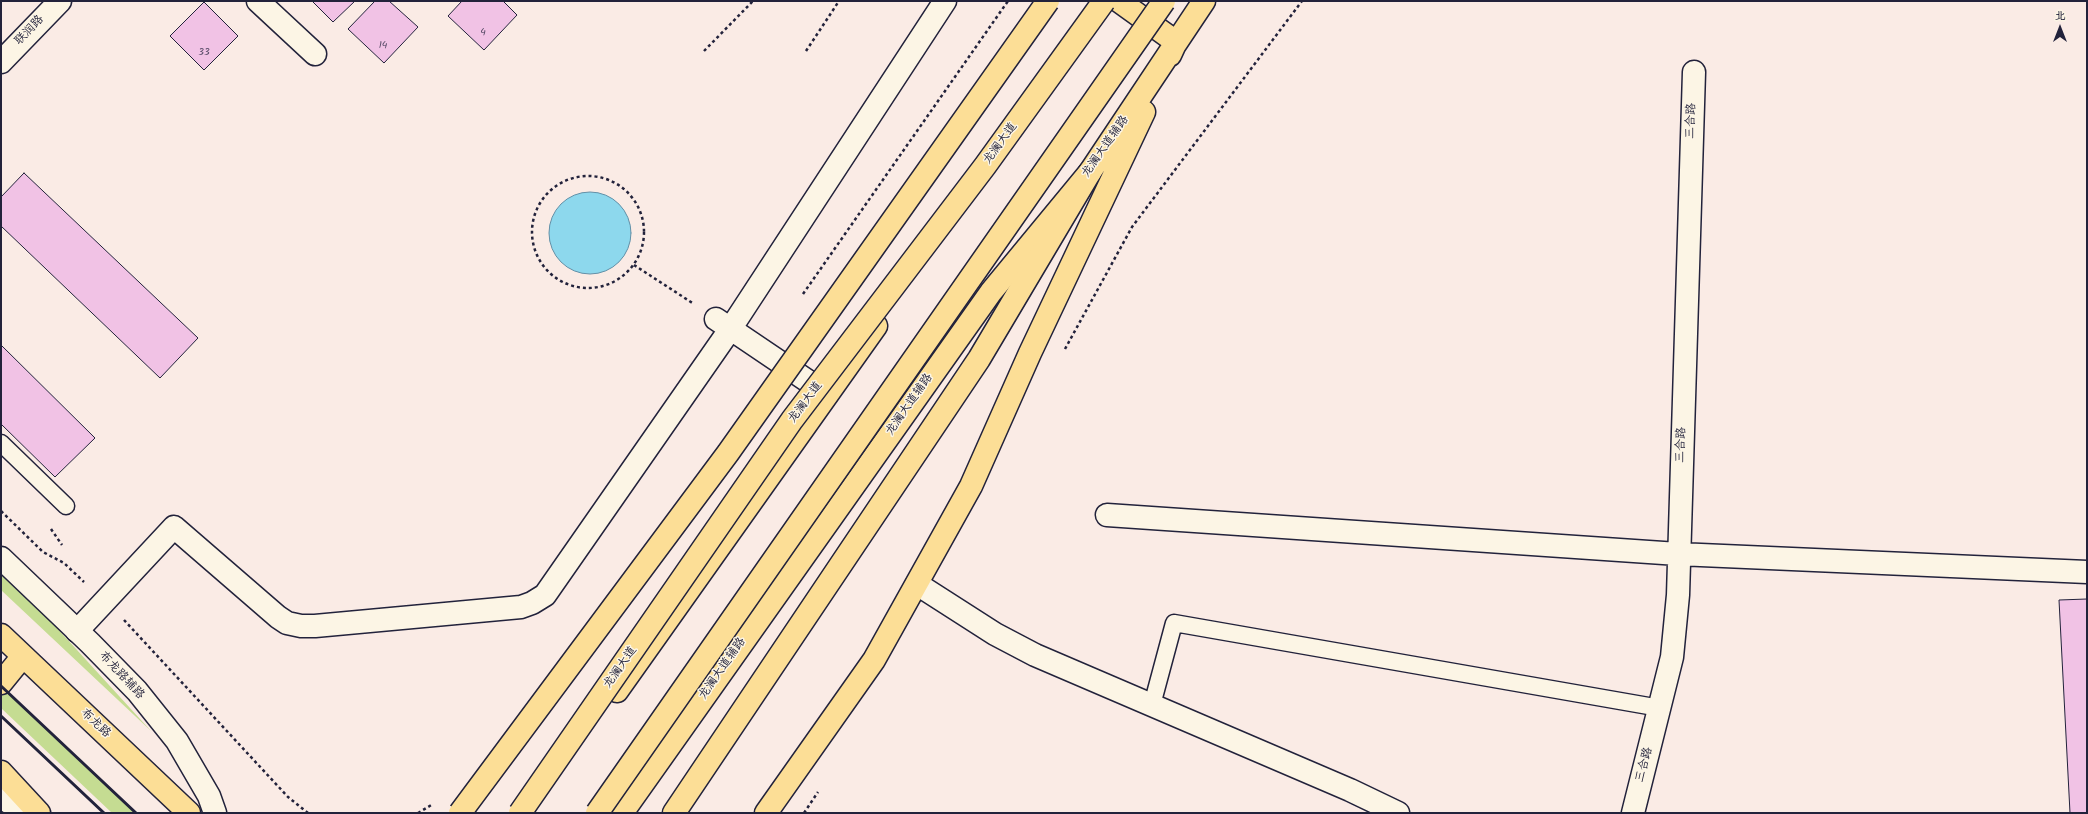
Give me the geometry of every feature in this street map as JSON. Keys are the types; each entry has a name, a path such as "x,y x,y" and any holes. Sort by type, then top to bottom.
{"main road":[{"path":"460,813 728,452 1048,1"},
{"name":"龙澜大道","path":"520,813 792,420 985,166 1104,1"},
{"path":"532,813 827,394 1114,1"},
{"path":"766,813 874,660 971,486 1030,353 1176,42 1119,1"},
{"path":"597,813 1164,1"},
{"name":"龙澜大道辅路","path":"622,813 991,292 1090,172 1204,1"},
{"path":"674,813 851,547 979,359 1090,172"},
{"name":"布龙路","path":"1,635 189,813"},
{"path":"1,682 23,656"},
{"path":"1,772 39,813"}],"street":[{"name":"联润路","path":"1,62 60,1"},
{"path":"258,1 315,54"},
{"path":"77,631 174,527 278,617 288,623 301,626 315,626 521,607 532,603 545,595 723,324 944,1"},
{"name":"三合路","path":"1633,813 1672,657 1678,595 1678,554 1694,72"},
{"path":"723,324 827,394"},
{"path":"1107,515 1678,554 2087,572"},
{"name":"布龙路辅路","path":"1,558 137,691 177,741 209,796 215,813"},
{"path":"917,584 995,634 1029,651 1350,790 1398,813"},
{"path":"1,797 25,813"}],"lane":[{"path":"1,443 66,506"},
{"path":"1152,705 1174,623 1660,708"}],"path":[{"path":"704,51 753,1"},
{"path":"806,51 839,1"},
{"path":"799,300 1008,1"},
{"path":"1063,353 1132,227 1302,1"},
{"path":"583,175 601,177 618,184 632,196 641,212 645,230 642,248 634,265 621,278 604,286 585,288 566,285 550,274 538,260 531,242 531,223 537,205 549,190 564,180 583,175"},
{"path":"634,265 723,324"},
{"path":"1,511 43,552 64,563 87,584"},
{"path":"50,529 62,545"},
{"path":"120,615 288,797 308,813"}],"green space":[{"path":"1,574 56,627 151,731 1,590"},
{"path":"1,686 135,813 112,813 1,708"}],"water":[{"path":"590,192 606,195 619,204 628,217 631,233 628,249 619,262 606,271 590,274 574,271 561,262 552,249 549,233 552,217 561,204 574,195"}],"building":[{"path":"312,1 355,1 333,22"},
{"path":"375,1 389,1 418,27 384,63 348,29"},
{"path":"462,1 503,1 517,15 484,50 448,16"},
{"path":"204,2 238,36 204,70 170,36"},
{"path":"24,173 198,338 160,378 1,226 1,197"},
{"path":"1,345 95,438 55,477 1,424"},
{"path":"2087,599 2087,813 2070,813 2059,600"}],"railway":[{"path":"1,686 136,813"},
{"path":"1,716 104,813"}]}
